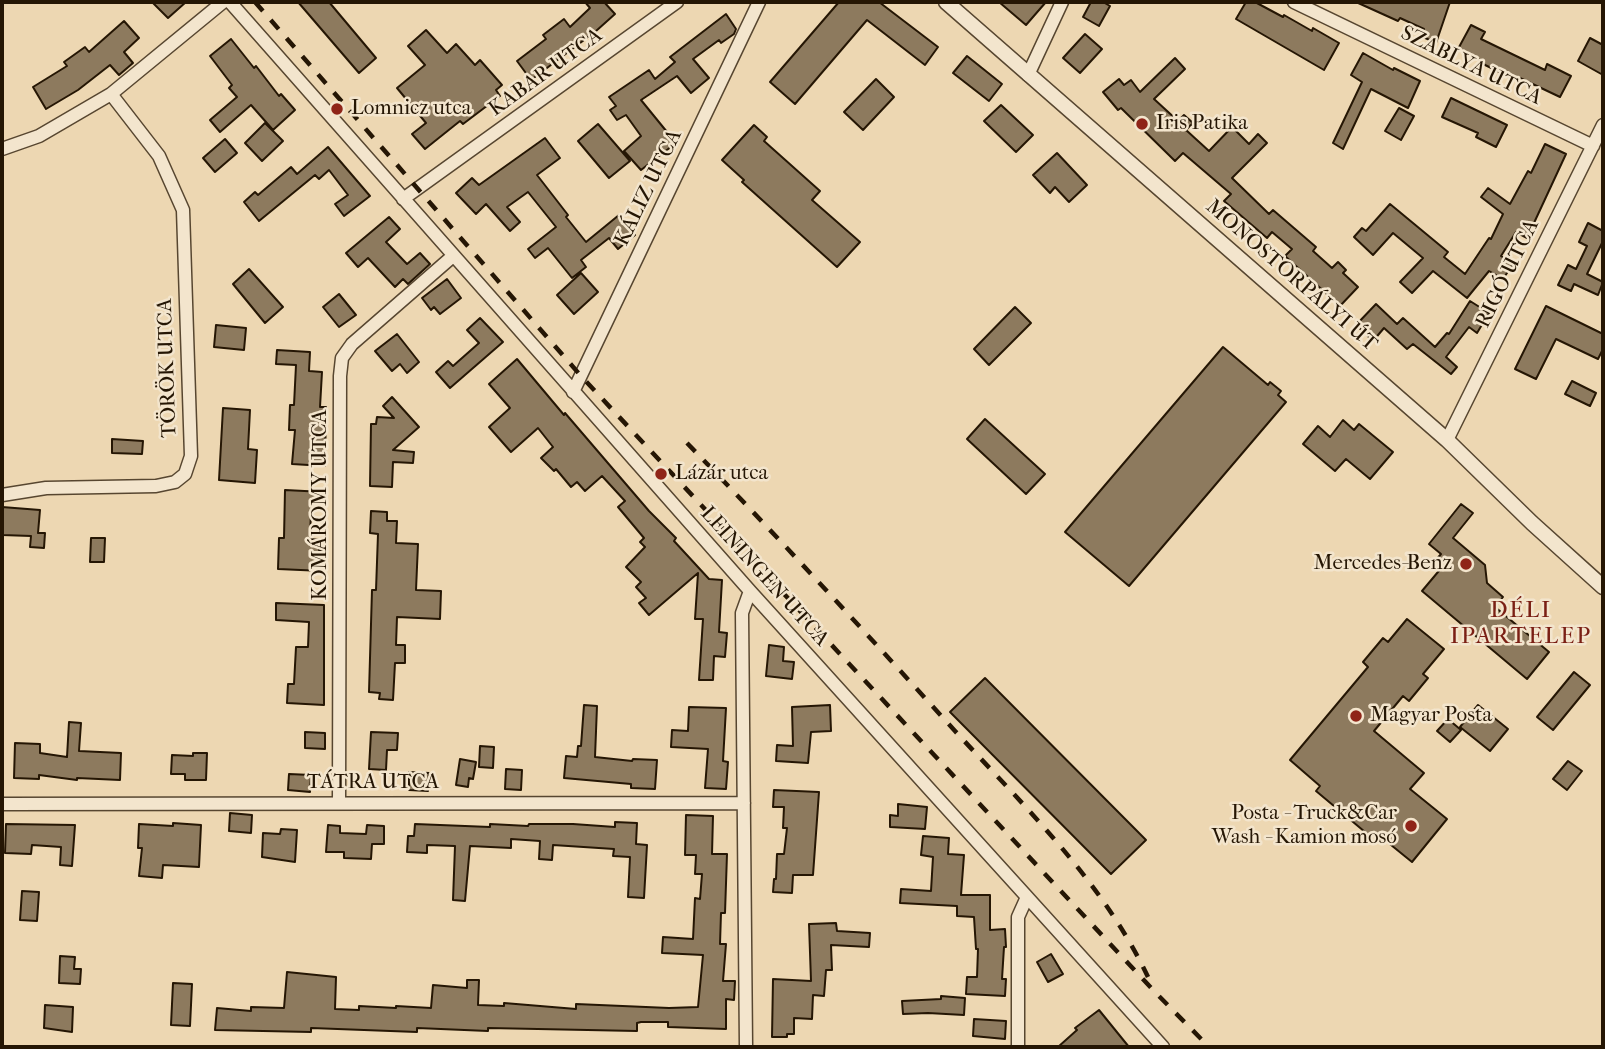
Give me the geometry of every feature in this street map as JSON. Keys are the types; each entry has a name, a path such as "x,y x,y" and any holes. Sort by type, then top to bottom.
{"street":[{"path":"2,149 39,136 111,94 223,2"},
{"name":"LEININGEN UTCA","path":"230,2 750,591 1163,1047"},
{"name":"KABAR UTCA","path":"403,199 677,2"},
{"name":"KÁLIZ UTCA","path":"573,392 759,2"},
{"name":"MONOSTORPÁLYI ÚT","path":"946,2 1447,440 1532,523 1603,587"},
{"path":"1028,75 1062,2"},
{"name":"SZABLYA UTCA","path":"1294,2 1593,146"},
{"name":"TÖRÖK UTCA","path":"2,495 46,488 156,486 175,482 185,474 191,456 183,210 159,156 111,94"},
{"name":"RIGÓ UTCA","path":"1447,440 1603,125"},
{"name":"KOMÁROMY UTCA","path":"340,803 342,358 352,344 453,256"},
{"path":"746,1047 742,612 750,591"},
{"name":"TÁTRA UTCA","path":"2,804 744,803"},
{"path":"1018,1047 1018,917 1027,897"}],"building":[{"path":"152,2 186,2 168,18"},
{"path":"298,2 329,2 376,58 359,73"},
{"path":"585,2 604,2 615,14 531,80 517,61 546,39 543,35 564,19 570,27 590,8"},
{"path":"839,2 879,2 938,47 925,65 867,20 795,104 770,82"},
{"path":"999,2 1046,2 1026,25"},
{"path":"1091,2 1103,2 1110,6 1099,26 1083,17"},
{"path":"1246,2 1255,2 1339,43 1324,70 1236,19"},
{"path":"1356,2 1450,2 1436,43 1421,36 1424,29 1400,18 1398,21"},
{"path":"726,14 736,29 734,34 721,43 719,40 693,59 709,78 691,93 677,76 641,100 676,143 641,170 624,151 641,136 626,115 617,120 610,110 616,106 609,97 649,70 655,79 675,62 670,57"},
{"path":"124,21 139,38 124,52 133,63 119,75 110,65 78,90 46,109 33,87 67,66 64,62 85,47 89,52"},
{"path":"1471,25 1485,32 1481,39 1545,70 1547,64 1571,76 1560,97 1520,78 1518,81 1458,49"},
{"path":"426,30 447,53 456,44 475,65 480,60 502,85 496,90 500,96 463,124 460,121 425,149 412,134 426,123 397,88 425,65 408,46"},
{"path":"1085,34 1102,49 1080,73 1063,58"},
{"path":"1590,38 1603,45 1603,75 1578,61"},
{"path":"231,39 279,96 281,94 295,110 273,130 251,105 220,132 210,120 237,97 229,88 232,85 210,56"},
{"path":"1363,53 1420,81 1408,108 1371,89 1343,149 1333,143 1362,82 1351,75"},
{"path":"967,56 1002,84 989,101 953,73"},
{"path":"1175,58 1185,69 1154,99 1178,121 1184,115 1193,123 1186,130 1209,151 1232,127 1249,144 1258,134 1267,143 1232,178 1269,214 1273,210 1316,247 1313,251 1332,268 1338,262 1346,270 1343,273 1358,287 1340,306 1285,256 1292,249 1272,232 1267,238 1224,201 1231,194 1183,153 1175,161 1121,108 1118,110 1103,92 1119,79 1124,85 1131,80 1140,92"},
{"path":"876,79 894,97 863,130 844,112"},
{"path":"1451,98 1507,125 1496,147 1476,137 1478,133 1442,117"},
{"path":"1001,105 1033,135 1016,152 984,121"},
{"path":"1399,108 1414,116 1401,140 1385,131"},
{"path":"265,123 283,141 262,161 245,143"},
{"path":"598,124 630,161 609,178 578,141"},
{"path":"754,125 767,137 764,141 820,191 812,200 860,242 837,267 742,182 744,180 722,160"},
{"path":"545,138 560,158 537,175 586,242 619,215 635,235 618,249 609,238 581,260 586,267 572,278 548,248 535,258 528,249 556,227 528,192 507,207 520,222 510,231 486,204 476,214 456,193 472,178 479,185"},
{"path":"225,139 237,153 215,172 203,158"},
{"path":"1545,144 1566,154 1527,238 1516,232 1501,256 1513,264 1503,279 1489,271 1467,298 1433,271 1412,293 1400,282 1423,258 1393,233 1373,255 1354,237 1362,228 1366,231 1390,204 1448,252 1444,257 1465,274 1489,238 1491,239 1503,214 1481,197 1488,188 1510,204 1528,171 1531,173"},
{"path":"328,147 370,196 344,216 335,204 348,195 329,170 319,179 315,175 259,221 244,202 255,192 258,195 291,167 297,174"},
{"path":"1057,153 1087,185 1069,202 1055,187 1050,193 1033,175"},
{"path":"389,217 400,229 386,242 407,264 420,253 430,264 408,284 403,279 395,287 368,258 358,267 346,253"},
{"path":"1588,223 1603,231 1603,241 1587,274 1603,282 1598,295 1574,284 1571,291 1558,285 1568,265 1576,269 1587,246 1579,242"},
{"path":"249,269 283,307 265,323 233,284"},
{"path":"581,273 598,292 574,314 557,295"},
{"path":"447,279 461,298 440,314 434,307 431,310 422,298"},
{"path":"339,294 356,315 339,327 323,307"},
{"path":"1470,301 1489,313 1477,333 1469,327 1446,357 1457,367 1451,374 1413,344 1407,349 1384,328 1373,341 1356,325 1376,304 1397,324 1403,318 1435,347 1449,334"},
{"path":"1546,306 1603,334 1603,349 1598,359 1556,339 1536,379 1515,369"},
{"path":"1015,307 1031,323 989,365 974,349"},
{"path":"480,318 503,342 450,388 436,372 448,361 453,366 479,343 467,330"},
{"path":"216,325 246,328 244,350 214,347"},
{"path":"397,334 419,362 407,373 400,364 392,371 375,351"},
{"path":"1223,347 1268,385 1270,382 1281,391 1278,395 1286,402 1129,586 1065,532"},
{"path":"277,350 310,352 309,371 322,372 320,407 326,407 325,466 292,464 295,430 289,430 290,405 294,405 296,365 276,364"},
{"path":"517,359 709,579 722,580 719,632 727,633 725,657 714,656 713,680 699,680 703,619 695,619 698,573 649,615 639,603 646,598 636,587 641,582 626,567 645,547 640,542 644,538 618,507 625,501 602,476 585,491 577,482 571,487 556,469 554,471 541,458 553,447 538,428 511,452 489,427 510,408 489,384"},
{"path":"1572,381 1596,393 1590,406 1565,394"},
{"path":"392,397 419,427 393,450 414,452 413,463 393,462 392,487 370,486 371,424 376,424 377,417 394,418 383,406"},
{"path":"223,408 250,410 248,449 257,450 255,483 219,480"},
{"path":"985,419 1045,474 1026,494 967,439"},
{"path":"1343,420 1354,430 1359,424 1393,452 1370,479 1346,459 1335,471 1303,444 1318,426 1330,437"},
{"path":"112,439 143,441 142,454 112,453"},
{"path":"285,490 324,492 324,507 315,507 315,511 311,511 310,539 320,540 319,550 324,550 323,571 278,569 279,538 284,538"},
{"path":"1461,504 1473,513 1453,538 1485,565 1487,583 1503,597 1495,607 1549,652 1527,679 1422,591 1443,566 1436,560 1441,554 1429,544"},
{"path":"2,507 40,510 38,533 45,533 44,548 30,547 31,536 2,535"},
{"path":"371,511 387,512 387,521 397,521 396,543 418,544 416,590 441,591 440,619 397,617 396,645 405,645 405,663 395,663 393,700 379,699 380,693 369,692 372,590 376,590 378,534 370,533"},
{"path":"91,538 105,538 104,562 90,562"},
{"path":"276,603 324,605 324,705 287,703 288,684 294,684 296,647 308,647 309,622 276,620"},
{"name":"Magyar Posta","path":"1407,619 1444,649 1423,674 1428,678 1409,701 1403,696 1374,731 1424,773 1410,789 1447,819 1412,862 1375,832 1371,837 1316,791 1320,786 1290,760 1368,667 1363,662 1383,638 1388,642"},
{"path":"769,645 784,647 783,661 794,662 792,679 766,676"},
{"path":"1574,672 1590,685 1553,730 1537,717"},
{"path":"985,678 1146,840 1111,874 950,712"},
{"path":"584,705 597,706 595,757 632,761 657,760 655,789 564,778 566,756 577,757 578,746 581,746"},
{"path":"830,705 831,731 811,732 808,763 776,761 777,745 793,746 792,707"},
{"path":"1478,705 1508,729 1490,751 1460,727"},
{"path":"689,707 726,708 723,761 728,762 726,789 705,788 708,749 671,747 672,730 688,731"},
{"path":"1448,719 1461,730 1450,742 1437,731"},
{"path":"69,722 81,723 79,751 121,753 120,780 77,780 39,775 39,779 14,778 15,743 40,744 40,753 67,757"},
{"path":"305,732 325,733 325,749 305,748"},
{"path":"371,732 398,733 397,750 387,750 386,770 369,769"},
{"path":"480,746 494,747 493,768 479,767"},
{"path":"193,753 207,753 206,780 185,780 185,774 171,774 172,755 193,756"},
{"path":"460,759 476,762 473,779 469,778 468,787 456,785"},
{"path":"1568,761 1582,771 1567,790 1553,779"},
{"path":"506,769 522,770 521,790 505,789"},
{"path":"409,772 429,773 428,791 409,790"},
{"path":"289,774 311,775 310,792 288,790"},
{"path":"774,790 819,792 813,875 793,875 792,893 773,892 777,854 784,854 787,828 783,828 784,807 773,807"},
{"path":"898,804 927,807 925,829 890,827 890,815 898,816"},
{"path":"230,813 252,815 251,833 229,831"},
{"path":"686,815 713,816 712,854 727,854 725,913 721,913 720,944 726,944 723,981 735,981 734,1000 726,999 726,1029 668,1027 668,1022 641,1022 637,1023 637,1031 488,1028 488,1031 417,1028 417,1032 311,1028 311,1032 215,1030 217,1008 251,1011 251,1007 284,1008 287,972 336,977 335,1009 359,1010 359,1006 431,1008 433,985 467,988 467,980 479,980 478,1005 504,1006 504,1003 576,1009 576,1004 698,1007 703,955 662,953 663,937 693,939 695,898 700,899 702,874 695,874 696,855 685,855"},
{"path":"615,822 637,823 636,844 647,845 644,898 628,897 630,857 613,856 614,849 553,845 552,860 539,859 540,841 511,839 511,848 470,846 465,901 453,900 455,846 427,845 427,853 407,852 408,836 414,836 415,824 490,827 490,824 573,824 615,827"},
{"path":"173,823 201,825 199,867 163,865 162,878 139,876 142,848 138,848 139,824 173,826"},
{"path":"6,824 75,825 72,866 60,865 61,847 32,845 31,854 5,853"},
{"path":"328,825 340,826 340,833 366,834 367,825 384,826 384,844 372,844 371,859 344,858 344,852 326,852"},
{"path":"281,829 297,830 295,862 262,857 263,833 280,834"},
{"path":"923,836 949,838 948,854 964,855 961,895 990,895 990,930 1005,929 1002,979 1006,979 1005,996 966,994 967,977 977,977 978,949 974,917 957,916 957,906 900,903 901,889 931,891 933,857 921,855"},
{"path":"22,891 39,892 37,921 20,920"},
{"path":"836,923 837,931 870,933 869,947 831,945 832,970 826,970 824,996 813,995 812,1019 794,1018 794,1034 772,1037 773,979 811,981 809,924"},
{"path":"1051,954 1063,974 1048,982 1037,962"},
{"path":"60,956 75,957 74,969 81,969 80,984 59,983"},
{"path":"173,983 192,984 190,1026 171,1025"},
{"path":"941,996 965,998 964,1015 903,1014 902,1001 941,999"},
{"path":"45,1005 73,1007 72,1032 44,1028"},
{"path":"1099,1010 1129,1047 1058,1047 1077,1030 1075,1028"},
{"path":"974,1019 1006,1021 1005,1039 973,1036"}],"railway":[{"path":"255,2 581,376 1209,1047"},
{"path":"687,443 1061,847 1109,909 1148,977"}],"place":[{"name":"Lomnicz utca","path":"337,109"},
{"name":"Iris Patika","path":"1142,124"},
{"name":"Lázár utca","path":"661,474"},
{"name":"Mercedes-Benz","path":"1466,564"},
{"name":"Magyar Posta","path":"1356,716"},
{"name":"Posta - Truck&Car Wash - Kamion mosó","path":"1411,826"}],"district":[{"name":"DÉLI IPARTELEP","path":"1521,624"}]}
